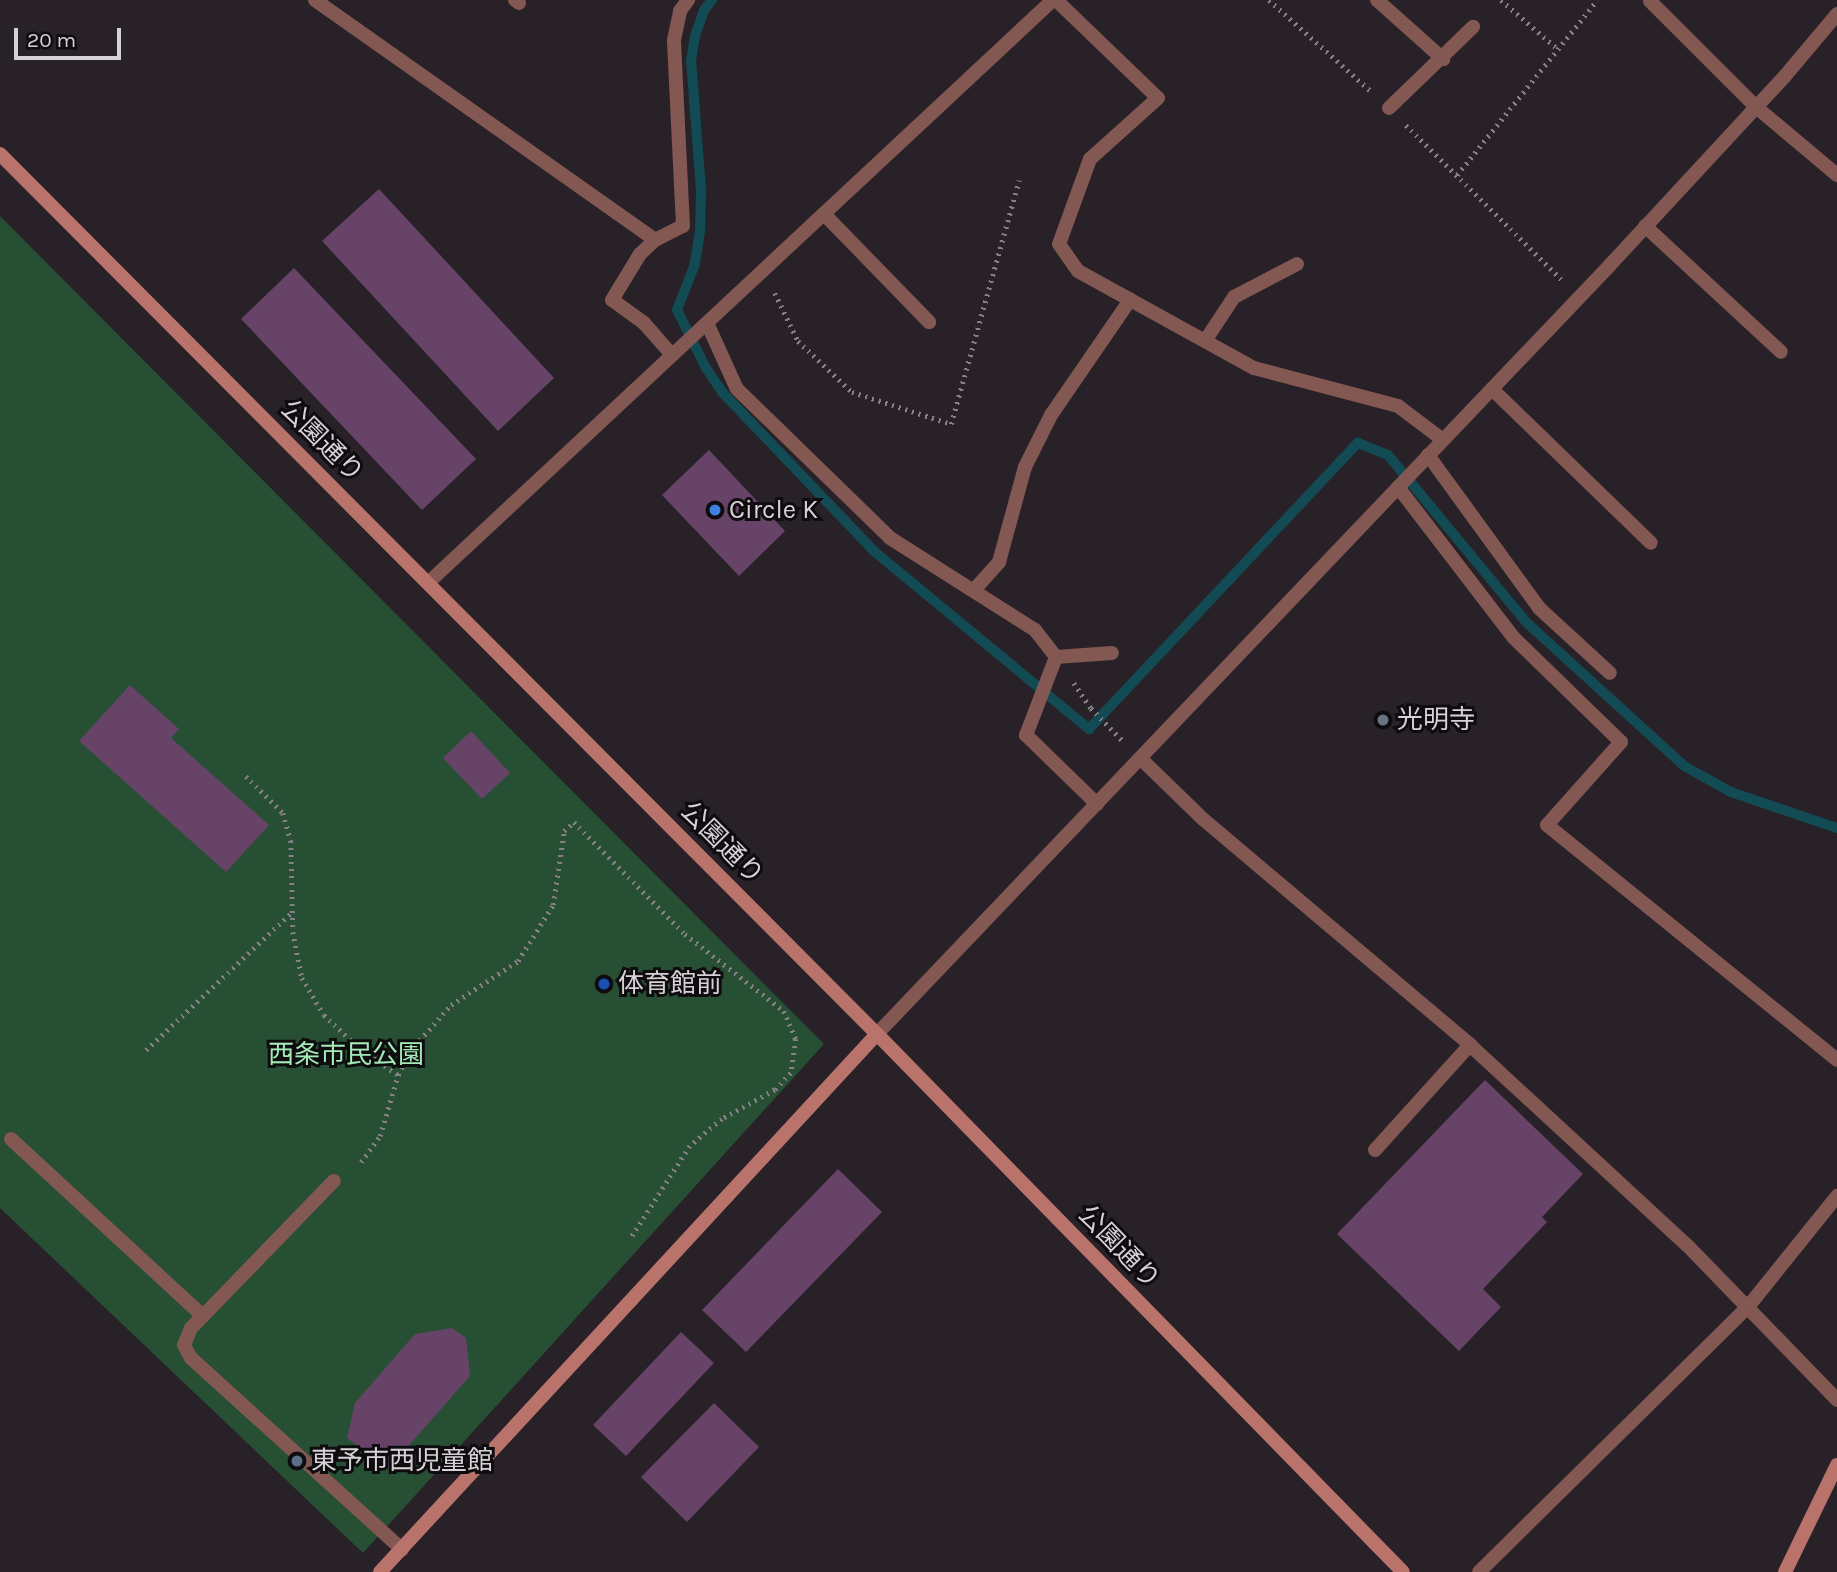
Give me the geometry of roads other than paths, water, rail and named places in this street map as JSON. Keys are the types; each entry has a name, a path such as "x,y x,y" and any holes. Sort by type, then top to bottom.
{"street":[{"path":"315,0 655,240"},
{"path":"672,355 644,323 611,300 640,254 655,240 683,226 674,40 680,11 688,0"},
{"path":"429,582 1054,0 1158,99 1090,159 1059,244 1078,271 1254,368 1398,406 1443,440"},
{"path":"1377,0 1443,59"},
{"path":"1650,1 1756,107 1837,175"},
{"path":"380,1572 877,1034 1646,226 1837,14"},
{"path":"1390,108 1473,27"},
{"name":"公園通り","path":"0,154 877,1034 1403,1572"},
{"path":"824,214 929,322"},
{"path":"1646,226 1781,352"},
{"path":"1205,341 1234,297 1297,264"},
{"path":"974,590 999,562 1025,467 1051,415 1130,300"},
{"path":"707,323 737,389 890,538 1035,630 1056,657"},
{"path":"1492,388 1651,543"},
{"path":"1426,458 1539,608 1610,673"},
{"path":"1399,486 1514,638 1621,742 1548,825 1837,1060"},
{"path":"1056,657 1112,653"},
{"path":"1056,657 1026,735 1097,804"},
{"path":"1140,758 1203,819 1470,1045 1687,1245 1837,1400"},
{"path":"1375,1150 1470,1045"},
{"path":"11,1139 203,1316"},
{"path":"334,1181 191,1328 184,1345 191,1358 402,1549"},
{"path":"1479,1572 1747,1308 1837,1196"},
{"path":"1785,1572 1837,1465"}],"waterway":[{"path":"712,0 704,10 695,36 691,60 701,191 700,231 695,264 677,310 706,368 722,392 875,552 1089,729 1358,443 1388,455 1526,622 1684,766 1731,792 1837,828"}],"place":[{"name":"Circle K","path":"715,510"},
{"name":"光明寺","path":"1383,720"},
{"name":"体育館前","path":"604,984"},
{"name":"東予市西児童館","path":"297,1461"}],"park label":[{"name":"西条市民公園","path":"346,1055"}]}
